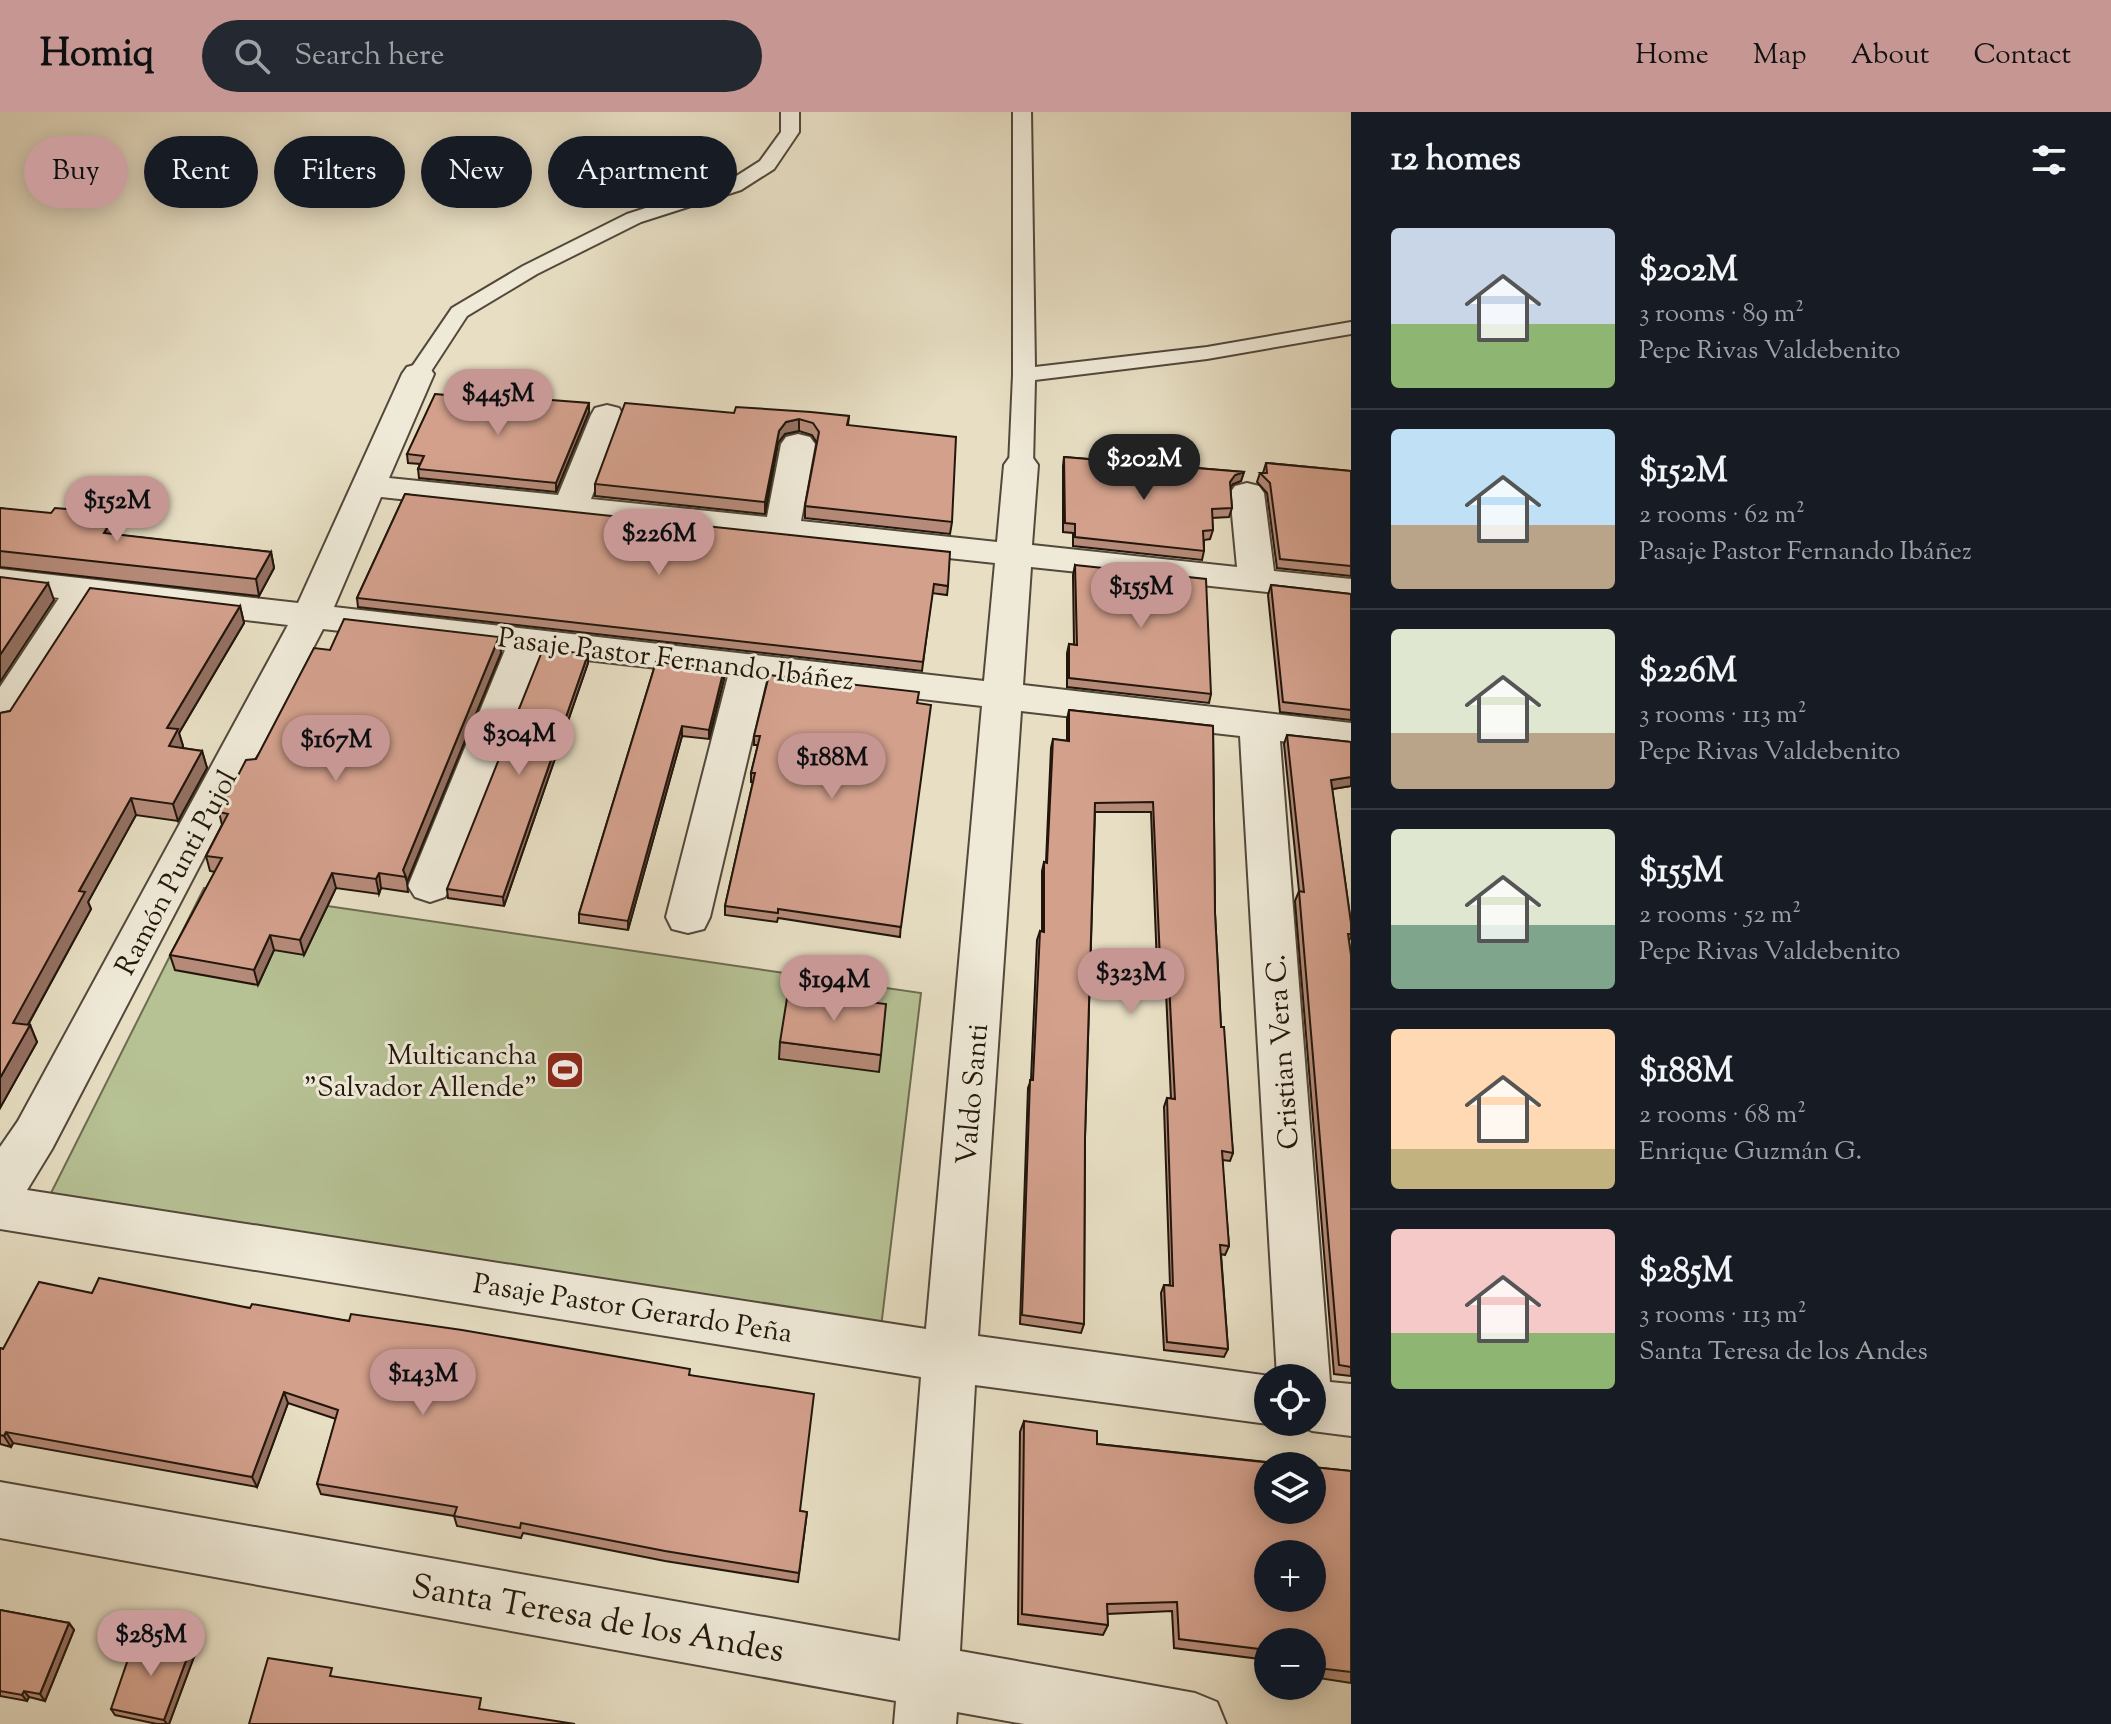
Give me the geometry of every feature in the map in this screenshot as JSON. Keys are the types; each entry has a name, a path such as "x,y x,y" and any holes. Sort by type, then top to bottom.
{"street":[{"name":"Ramón Punti Pujol","path":"0,1189 35,1135 311,616 418,374"},
{"path":"571,507 607,415"},
{"path":"782,529 798,444"},
{"name":"Valdo Santi","path":"926,1700 1021,465"},
{"path":"371,486 1351,590"},
{"path":"1247,493 1257,580"},
{"name":"Pasaje Pastor Fernando Ibáñez","path":"0,580 1351,736"},
{"path":"0,717 83,590"},
{"path":"430,886 528,641"},
{"path":"688,917 750,666"},
{"name":"Cristian Vera C.","path":"1259,725 1303,1364"},
{"name":"Pasaje Pastor Gerardo Peña","path":"0,1207 950,1357 1254,1397"},
{"path":"1326,1407 1351,1410"},
{"name":"Santa Teresa de los Andes","path":"0,1510 926,1700 1195,1724"}],"lane":[{"path":"418,374 459,312 530,270 634,218 734,186 767,165 790,132 790,112"},
{"path":"1021,465 1024,375 1022,112"},
{"path":"1024,375 1207,353 1351,328"}],"green space":[{"path":"204,888 921,993 879,1344 47,1201"}],"building":[{"path":"435,394 525,402 526,398 589,403 556,483 418,469 424,456 407,454"},
{"path":"625,403 734,413 736,407 811,412 849,416 847,425 956,437 952,522 805,506 819,432 813,423 799,419 786,422 779,431 765,502 595,484"},
{"path":"1064,457 1244,472 1235,475 1230,482 1232,508 1212,509 1213,530 1203,531 1204,551 1075,537 1075,524 1065,523"},
{"path":"1266,463 1351,471 1351,566 1280,559 1270,483 1260,473 1267,473"},
{"path":"405,494 950,552 948,586 934,584 923,662 357,598"},
{"path":"0,508 51,513 55,508 116,513 104,533 271,552 256,579 0,551"},
{"path":"1075,565 1206,579 1211,694 1069,678 1069,644 1077,645"},
{"path":"0,577 48,583 0,655"},
{"path":"1271,585 1351,594 1351,710 1283,702"},
{"path":"90,588 240,606 167,728 178,729 169,746 202,751 173,804 131,798 79,891 85,892 13,1023 30,1025 0,1078 0,713 10,711"},
{"path":"344,619 499,637 403,870 406,877 379,873 376,879 332,873 300,940 270,935 254,970 170,955 222,858 206,856 228,814 219,812 246,760 256,759 314,648 330,650"},
{"path":"543,649 588,654 503,897 447,889"},
{"path":"656,662 724,669 709,730 682,726 628,921 579,914"},
{"path":"769,675 919,692 917,703 931,705 901,927 778,909 778,913 725,906 755,773 751,773 760,736 754,736"},
{"path":"1069,710 1213,726 1215,913 1221,1027 1224,1027 1233,1153 1222,1151 1229,1246 1220,1245 1228,1349 1167,1342 1164,1285 1173,1286 1167,1098 1175,1099 1169,983 1161,982 1153,802 1095,803 1085,1137 1084,1324 1022,1315 1030,1080 1033,1080 1040,931 1044,932 1044,862 1047,863 1053,739 1069,741"},
{"path":"1287,735 1351,742 1351,777 1331,780 1351,923 1351,934 1348,934 1351,955 1351,1367 1339,1365 1299,891 1304,892"},
{"path":"788,992 886,1004 881,1055 780,1042"},
{"path":"99,1278 250,1308 252,1304 349,1321 351,1314 462,1330 690,1369 689,1375 814,1394 800,1511 807,1512 799,1573 521,1523 520,1528 454,1516 457,1507 317,1484 338,1410 284,1392 252,1477 6,1432 4,1436 0,1435 0,1348 3,1349 39,1282 92,1293"},
{"path":"1024,1421 1097,1431 1097,1444 1254,1461 1254,1524 1326,1524 1326,1468 1351,1471 1351,1672 1326,1669 1326,1628 1254,1628 1254,1648 1179,1639 1177,1602 1107,1604 1108,1625 1022,1614"},
{"path":"0,1610 69,1623 40,1694 0,1691"},
{"path":"136,1636 191,1647 164,1720 111,1709"},
{"path":"268,1658 332,1668 330,1676 481,1698 479,1709 575,1724 249,1724"}],"place":[{"name":"Multicancha \"Salvador Allende\"","path":"565,1070"}]}
